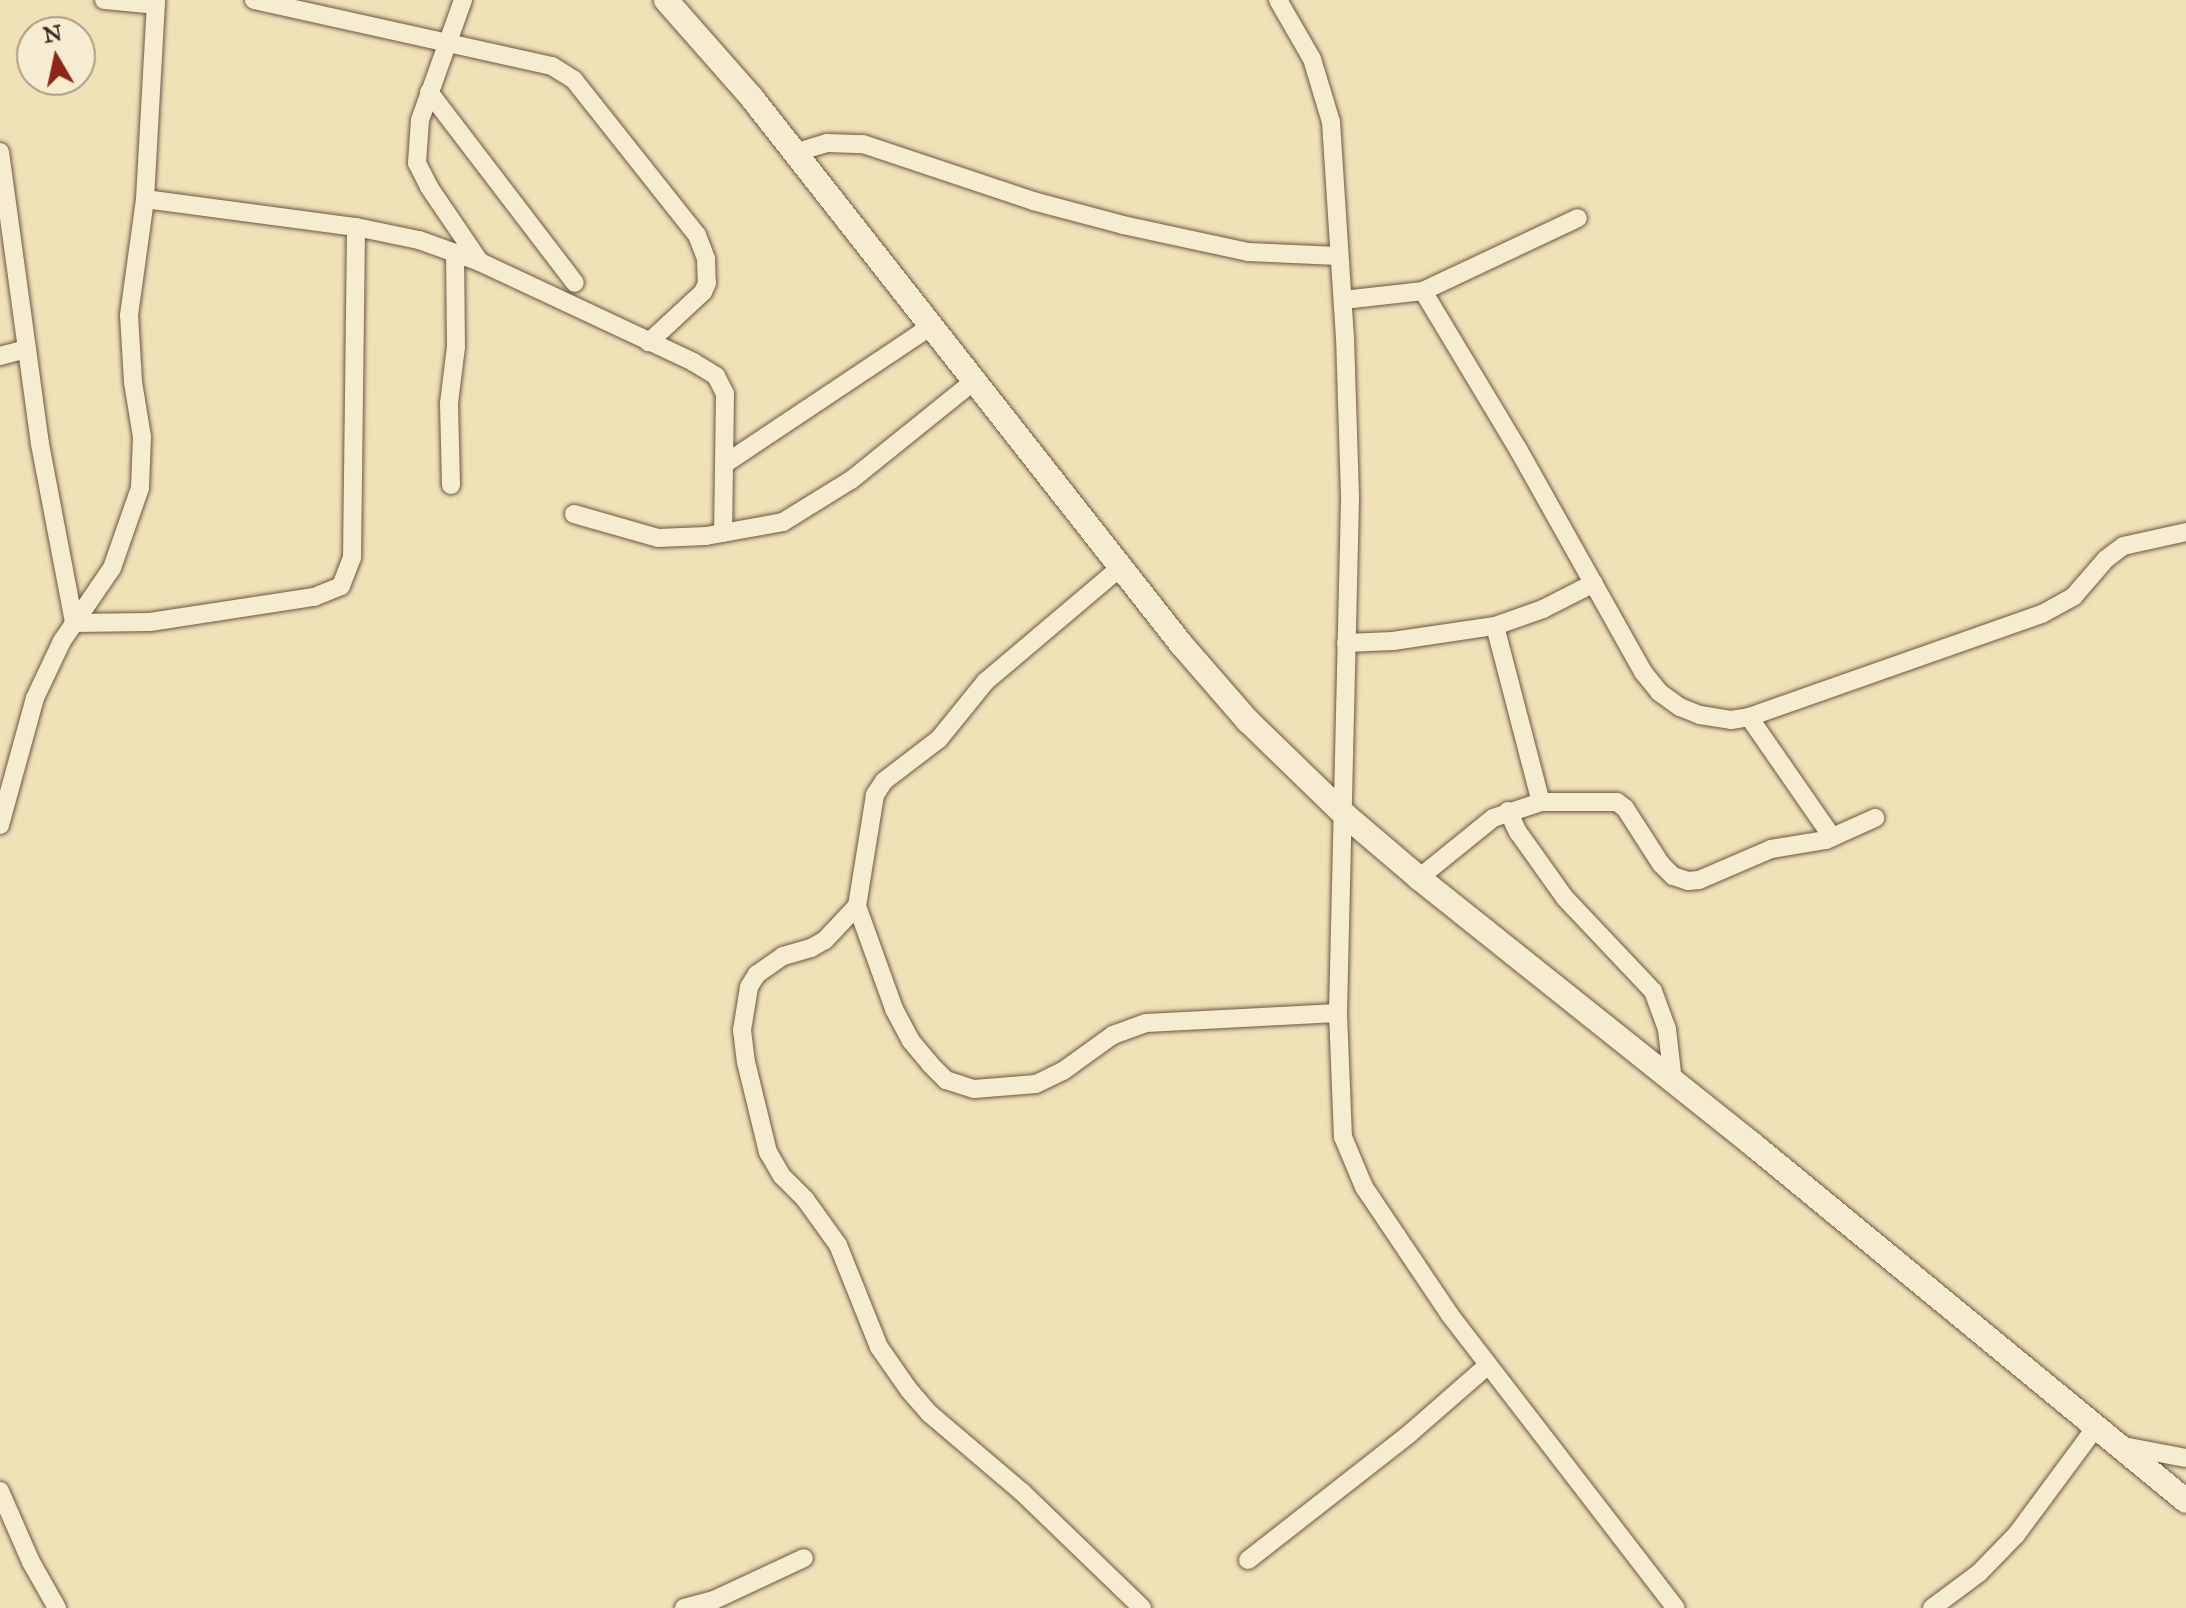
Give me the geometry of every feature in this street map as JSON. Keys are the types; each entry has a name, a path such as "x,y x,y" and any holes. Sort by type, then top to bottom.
{"street":[{"path":"0,825 35,698 74,623 112,568 140,488 142,437 133,382 129,315 145,199 156,2 104,0"},
{"path":"254,0 562,71 592,99 697,235 706,259 707,283 692,304 649,342"},
{"path":"463,0 420,120 417,163 429,187 480,262"},
{"path":"666,0 752,98 1181,644 1248,721 1345,815 1419,878 2186,1501"},
{"path":"1278,0 1312,59 1331,122 1343,300 1350,500 1338,1013 1343,1137 1353,1166 1392,1232 1487,1366 1676,1608"},
{"path":"429,92 575,283"},
{"path":"794,153 827,143 863,144 1033,201 1123,225 1248,252 1338,256"},
{"path":"0,152 40,444 74,623"},
{"path":"145,199 356,227 419,240 480,262 693,362 721,383 727,409 723,533"},
{"path":"1343,300 1423,291 1578,218"},
{"path":"74,623 150,622 314,597 341,586 352,558 356,227"},
{"path":"451,485 449,403 456,347 455,253"},
{"path":"1423,291 1643,672 1659,692 1680,707 1700,715 1731,720 1749,717 2042,614 2074,596 2106,559 2123,546 2186,532"},
{"path":"726,463 930,327"},
{"path":"0,356 27,349"},
{"path":"574,514 658,538 723,533 783,522 851,480 973,382"},
{"path":"1121,567 986,681 939,739 884,781 870,810 857,906 888,995 911,1041 946,1080 974,1089 1036,1084 1070,1066 1113,1035 1146,1023 1338,1013"},
{"path":"1346,643 1405,640 1495,626 1543,609 1594,583"},
{"path":"1495,626 1541,802"},
{"path":"1749,717 1832,837"},
{"path":"1419,878 1477,828 1508,811 1541,802 1617,802 1625,808 1661,864 1673,876 1688,881 1699,880 1771,849 1832,837 1875,818"},
{"path":"1508,811 1525,843 1565,898 1653,991 1667,1029 1673,1082"},
{"path":"857,906 825,940 766,966 749,987 742,1030 746,1062 768,1152 782,1176 799,1192 838,1245 879,1347 909,1390 930,1414 1022,1492 1142,1608"},
{"path":"1248,1560 1409,1434 1487,1366"},
{"path":"1932,1608 1979,1573 2016,1535 2096,1427"},
{"path":"2118,1445 2186,1458"},
{"path":"0,1491 31,1562 57,1608"},
{"path":"684,1608 714,1600 804,1558"}]}
